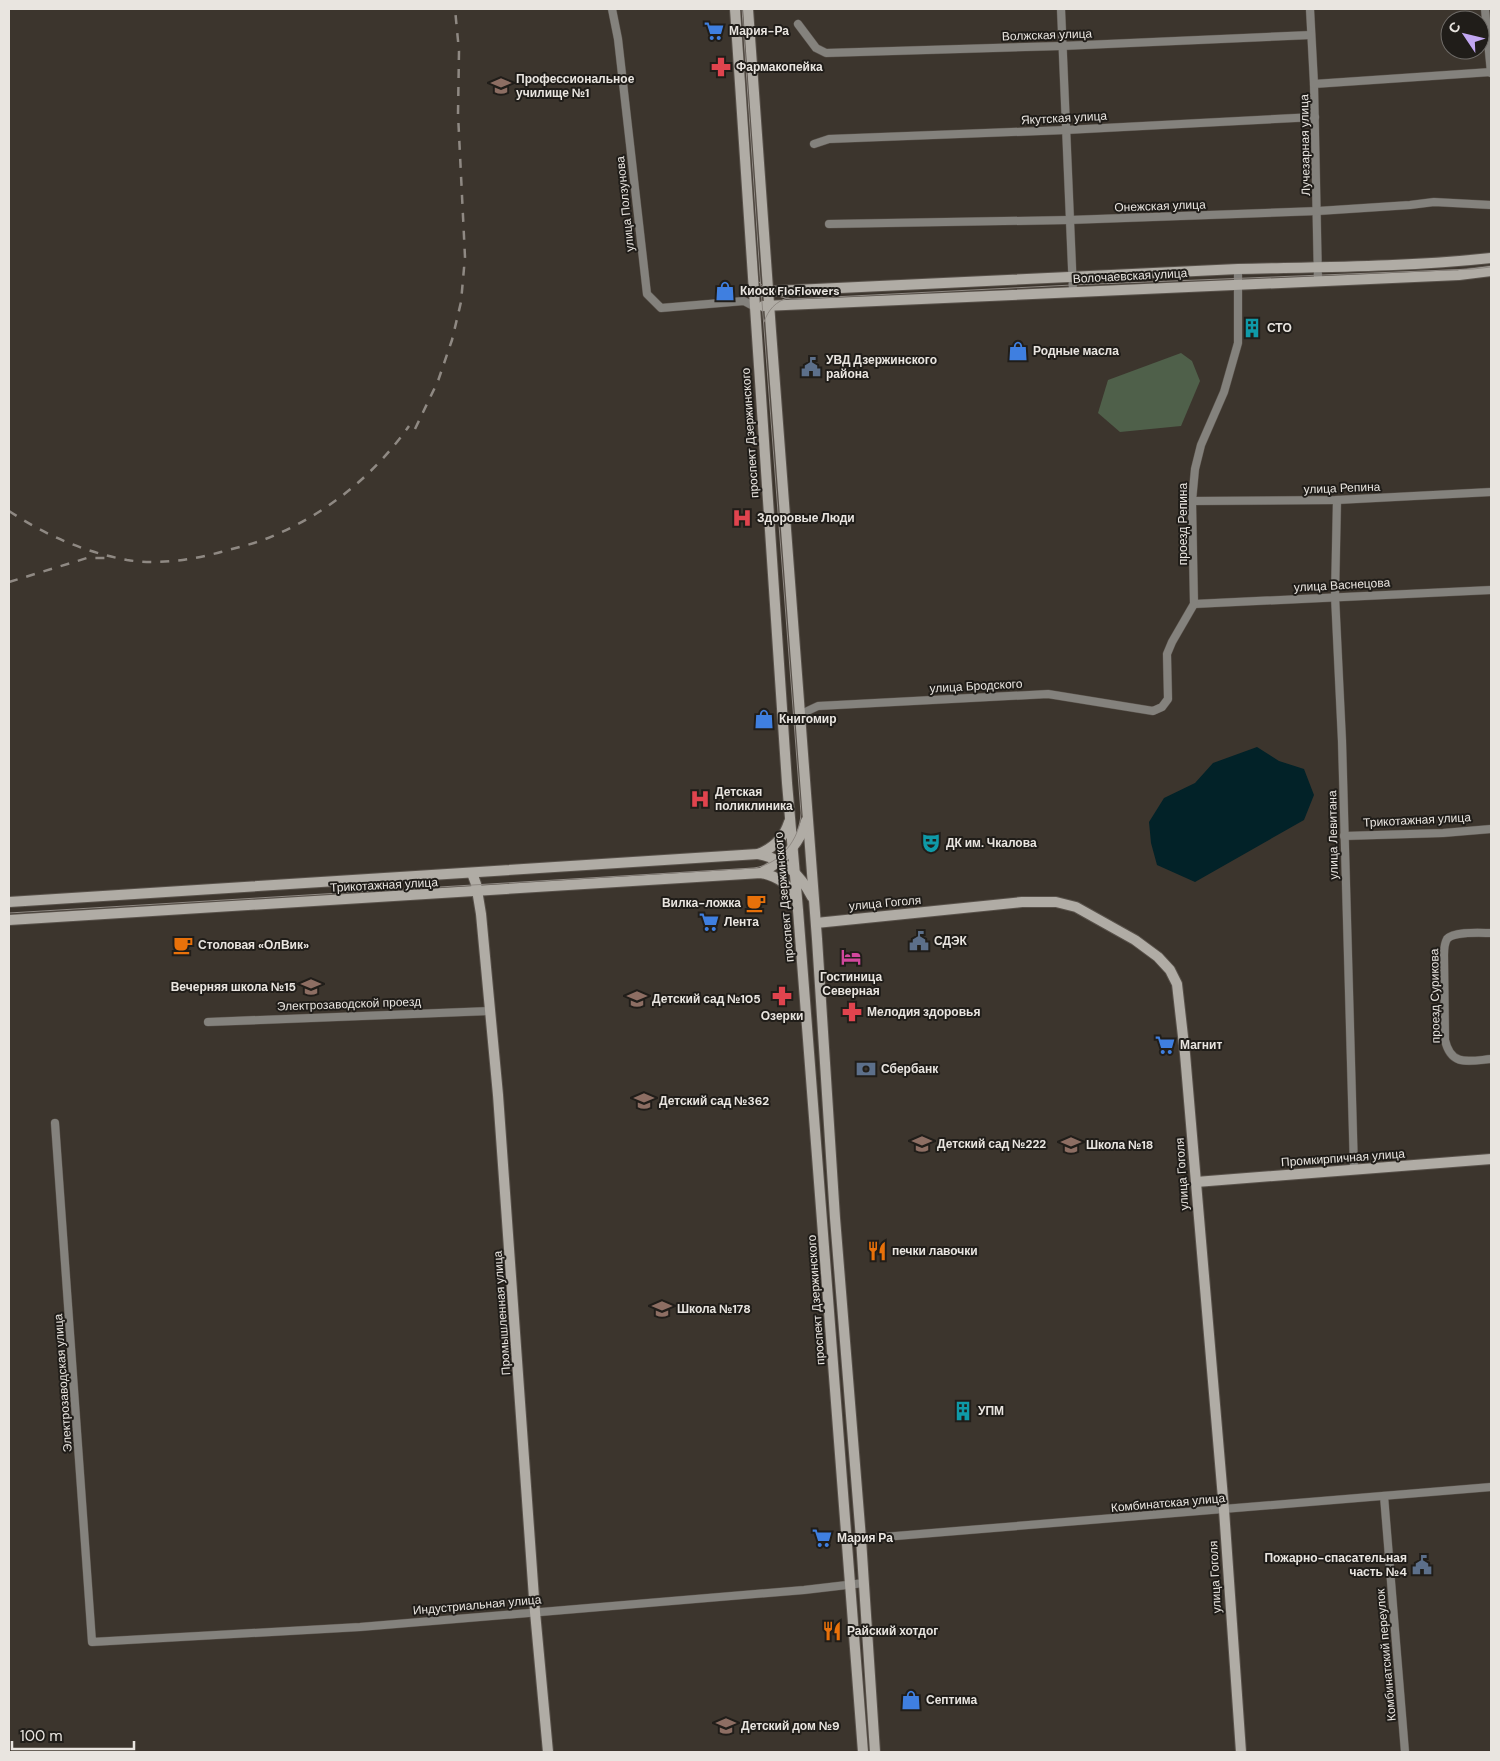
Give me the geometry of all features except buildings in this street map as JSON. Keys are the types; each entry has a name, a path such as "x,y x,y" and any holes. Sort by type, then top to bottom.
{"main road":[{"name":"проспект Дзержинского","path":"735,9 790,819 863,1752"},
{"name":"проспект Дзержинского","path":"748,9 816,923 840,1277 861,1538 875,1752"},
{"name":"Волочаевская улица","path":"754,292 1238,269 1317,268 1458,262 1491,258"},
{"name":"Волочаевская улица","path":"755,307 1073,291 1459,275 1491,271"},
{"path":"761,873 793,848 800,838 808,813"},
{"path":"758,854 767,851 779,842 790,819"},
{"path":"758,854 780,860 795,871 814,900"},
{"name":"Трикотажная улица","path":"9,902 758,854"},
{"name":"Промышленная улица","path":"472,873 478,892 490,1011 508,1223 535,1612 548,1752"},
{"path":"761,873 778,878 791,889 798,904"},
{"name":"Трикотажная улица","path":"9,920 761,873"},
{"name":"улица Гоголя","path":"816,923 1022,902 1056,902 1076,907 1135,940 1158,957 1170,970 1177,984 1196,1182 1224,1510 1230,1623 1241,1752"},
{"name":"Промкирпичная улица","path":"1196,1182 1491,1159"}],"street":[{"name":"улица Ползунова","path":"612,9 618,44 647,294 661,308 744,301"},
{"path":"1061,9 1073,291"},
{"name":"Лучезарная улица","path":"1310,9 1318,211 1318,281"},
{"path":"1314,84 1491,73 1485,9"},
{"name":"Волжская улица","path":"798,24 816,48 826,53 1062,46 1310,35"},
{"name":"Якутская улица","path":"814,144 829,139 1066,130 1315,117"},
{"name":"Онежская улица","path":"829,224 1069,220 1318,211 1434,202 1491,205"},
{"name":"проезд Репина","path":"1194,604 1192,501 1195,469 1201,445 1224,392 1238,343 1238,269"},
{"path":"754,292 744,301 755,307"},
{"name":"улица Репина","path":"1192,501 1337,500 1491,492"},
{"name":"улица Левитана","path":"1337,500 1335,596 1342,741 1354,1170"},
{"name":"улица Васнецова","path":"1194,604 1491,590"},
{"name":"улица Бродского","path":"800,714 818,706 1048,694 1153,711 1162,707 1168,699 1167,654 1194,604"},
{"name":"Трикотажная улица","path":"1344,836 1443,833 1491,828"},
{"name":"проезд Сурикова","path":"1491,933 1454,934 1444,945 1444,955 1445,1040 1447,1050 1453,1058 1462,1060 1491,1059"},
{"name":"Электрозаводской проезд","path":"208,1022 490,1011"},
{"name":"Электрозаводская улица","path":"55,1123 92,1642"},
{"name":"Комбинатская улица","path":"847,1540 1491,1487"},
{"name":"Комбинатский переулок","path":"1384,1496 1405,1752"},
{"name":"Индустриальная улица","path":"92,1642 360,1627 864,1583"}],"green space":[{"path":"1181,353 1192,361 1200,381 1181,426 1120,432 1098,413 1108,380"}],"water":[{"path":"1257,747 1279,761 1304,769 1314,795 1304,820 1195,882 1157,865 1151,843 1149,822 1164,798 1195,783 1213,763"}],"tram line":[{"path":"9,913 754,868 772,862 787,849 797,832 801,813 760,276 742,9"},
{"path":"759,282 774,294 792,299 1491,267"},
{"path":"764,322 773,307 780,301 788,298"}],"railway":[{"path":"415,429 438,381 452,340 461,302 465,257 458,114 459,51 455,9"},
{"path":"9,511 65,542 111,557 151,562 198,557 262,540 295,526 314,515 366,476 396,444 409,426"},
{"path":"9,582 87,558 105,558"}],"place":[{"name":"Мария-Ра","path":"714,31"},
{"name":"Фармакопейка","path":"721,67"},
{"name":"Профессиональное училище №1","path":"501,86"},
{"name":"Киоск FloFlowers","path":"725,291"},
{"name":"СТО","path":"1252,328"},
{"name":"Родные масла","path":"1018,351"},
{"name":"УВД Дзержинского района","path":"811,367"},
{"name":"Здоровые Люди","path":"742,518"},
{"name":"Книгомир","path":"764,719"},
{"name":"Детская поликлиника","path":"700,799"},
{"name":"ДК им. Чкалова","path":"931,843"},
{"name":"Вилка-ложка","path":"756,903"},
{"name":"Лента","path":"709,922"},
{"name":"СДЭК","path":"919,941"},
{"name":"Столовая «ОлВик»","path":"183,945"},
{"name":"Гостиница Северная","path":"851,957"},
{"name":"Вечерняя школа №15","path":"311,987"},
{"name":"Озерки","path":"782,996"},
{"name":"Детский сад №105","path":"637,999"},
{"name":"Мелодия здоровья","path":"852,1012"},
{"name":"Магнит","path":"1165,1045"},
{"name":"Сбербанк","path":"866,1069"},
{"name":"Детский сад №362","path":"644,1101"},
{"name":"Детский сад №222","path":"922,1144"},
{"name":"Школа №18","path":"1071,1145"},
{"name":"печки лавочки","path":"877,1251"},
{"name":"Школа №178","path":"662,1309"},
{"name":"УПМ","path":"963,1411"},
{"name":"Мария Ра","path":"822,1538"},
{"name":"Пожарно-спасательная часть №4","path":"1422,1565"},
{"name":"Райский хотдог","path":"832,1631"},
{"name":"Септима","path":"911,1700"},
{"name":"Детский дом №9","path":"726,1726"}]}
